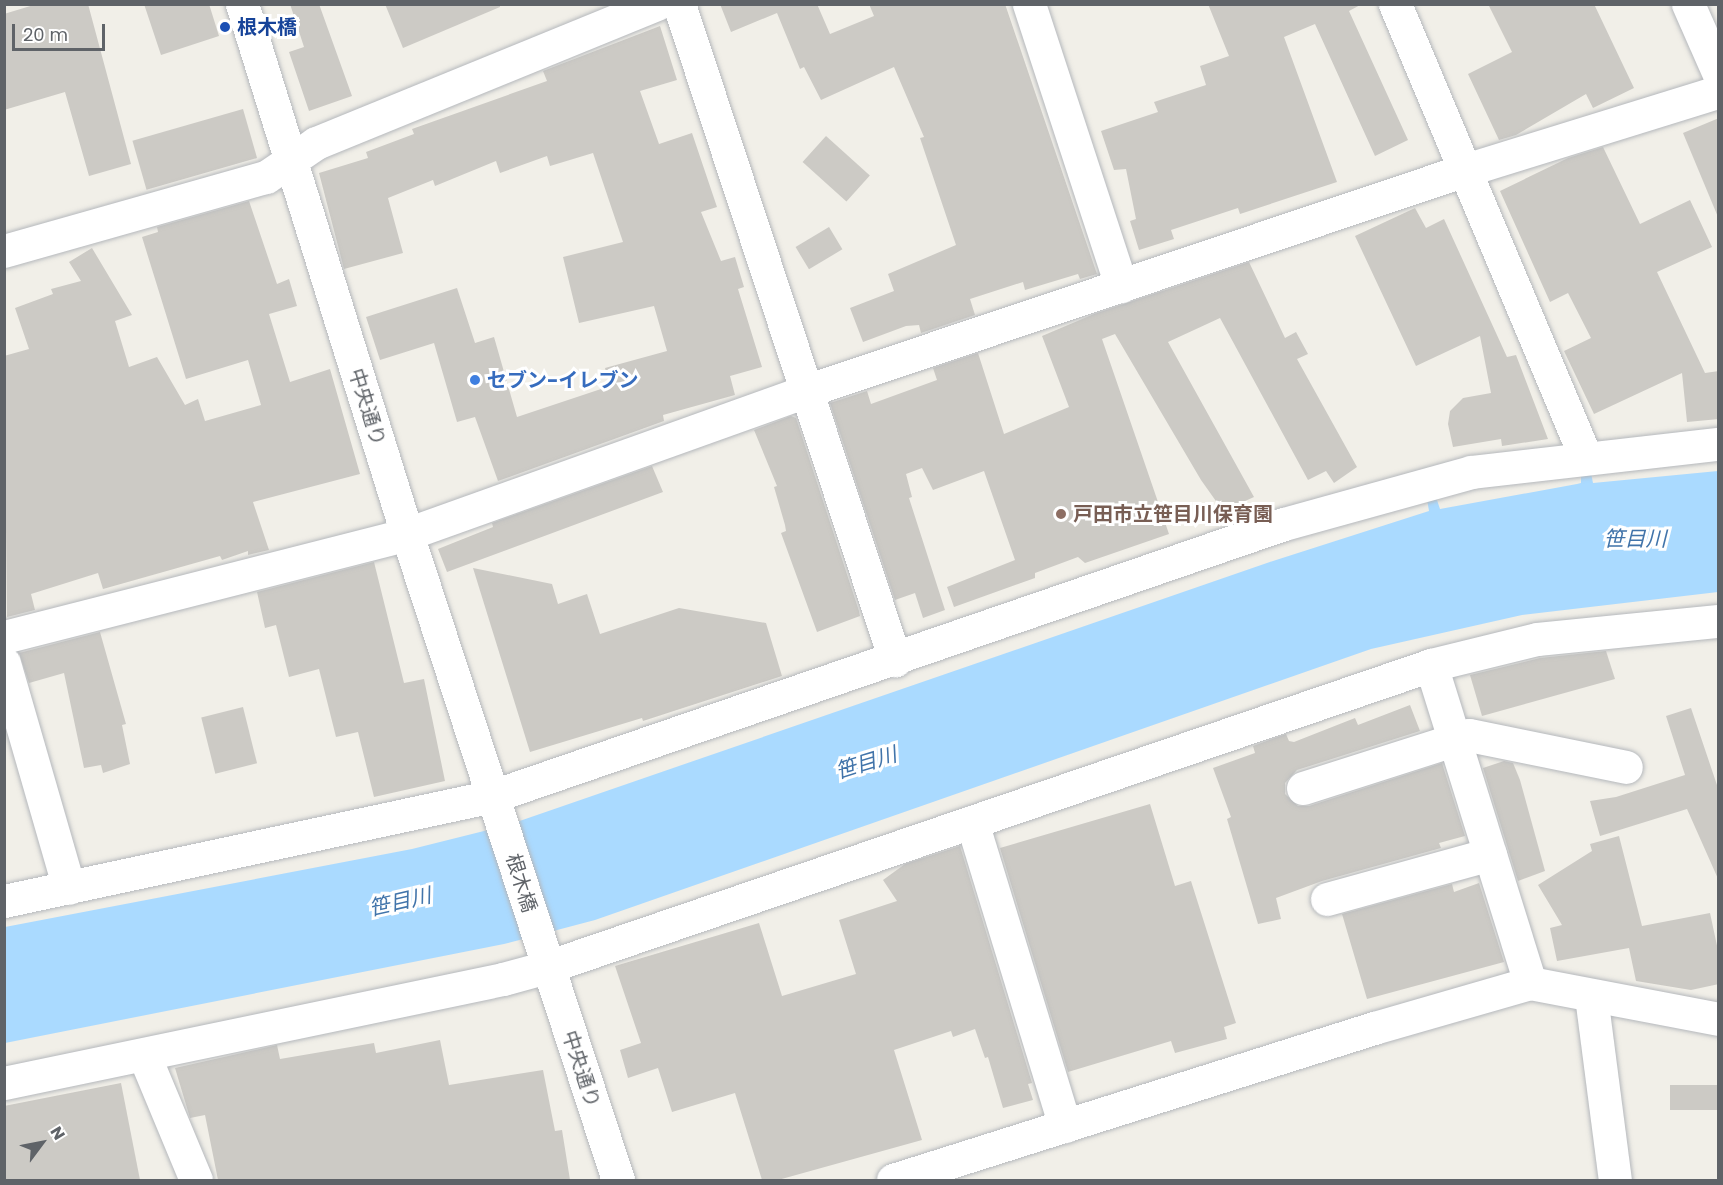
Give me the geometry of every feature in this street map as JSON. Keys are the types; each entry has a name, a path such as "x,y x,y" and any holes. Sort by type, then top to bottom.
{"street":[{"name":"中央通り","path":"242,4 407,534 495,802"},
{"path":"4,251 266,177 316,143 657,4"},
{"path":"679,4 895,660"},
{"path":"1029,4 1121,286"},
{"path":"1395,4 1585,457"},
{"path":"1688,4 1719,72"},
{"path":"4,637 407,534 807,391 1464,170 1719,92"},
{"path":"4,901 495,802 1284,524 1471,472 1585,457 1719,444"},
{"path":"4,1083 144,1055 545,962 972,822 1431,664 1537,639 1719,621"},
{"path":"4,663 69,888"},
{"path":"1431,664 1530,982"},
{"path":"1303,788 1468,735 1626,767"},
{"name":"根木橋","path":"495,802 545,962"},
{"path":"972,822 1065,1126"},
{"path":"1327,899 1490,854"},
{"name":"中央通り","path":"545,962 618,1180"},
{"path":"893,1180 936,1174 1065,1126 1374,1028 1530,982 1591,996 1719,1018"},
{"path":"1591,996 1615,1180"},
{"path":"144,1055 196,1180"}],"water":[{"name":"笹目川","path":"1718,471 1718,592 1522,615 1371,649 595,920 504,944 5,1043 5,927 412,849 508,825 1273,561 1429,511 1427,499 1436,497 1440,509 1577,484 1581,483 1581,474 1591,473 1593,483"}],"building":[{"path":"37,4 88,4 131,164 89,176 65,92 4,110 4,14"},
{"path":"144,4 209,4 219,36 161,55"},
{"path":"290,4 319,4 352,96 309,111 289,52 304,47"},
{"path":"385,4 500,4 500,7 403,48"},
{"path":"720,4 817,4 830,34 874,16 869,4 1005,4 1097,274 1080,279 1078,274 1025,290 1023,282 970,299 975,315 921,333 919,325 906,326 863,342 850,308 894,291 888,274 956,245 920,138 924,137 894,67 821,100 804,67 800,69 777,13 731,32"},
{"path":"1208,4 1362,4 1349,11 1408,140 1375,156 1315,24 1284,37 1337,182 1240,214 1238,208 1171,230 1174,239 1139,250 1130,221 1136,219 1126,169 1114,170 1101,131 1158,112 1154,102 1206,85 1200,66 1229,56"},
{"path":"1488,4 1594,4 1634,88 1593,108 1586,94 1516,135 1499,140 1468,74 1512,52"},
{"path":"660,26 677,80 640,91 659,144 692,133 717,207 701,212 721,261 735,257 744,287 738,289 762,367 730,376 735,395 663,415 664,421 498,481 475,417 457,422 434,343 380,360 366,317 457,288 475,343 494,337 517,417 610,386 605,368 667,351 654,306 579,323 563,257 623,242 593,153 550,166 547,156 500,173 496,161 435,186 433,180 388,198 403,253 344,269 319,173 368,158 366,152 414,134 412,129 547,81 543,71"},
{"path":"243,109 257,158 147,190 132,141"},
{"path":"1719,118 1719,216 1718,217 1683,133"},
{"path":"826,136 870,175 846,201 803,162"},
{"path":"1603,147 1640,224 1690,200 1712,247 1657,272 1705,373 1719,371 1719,419 1687,422 1682,373 1594,414 1564,351 1591,338 1568,293 1550,302 1500,191 1568,158"},
{"path":"249,201 277,284 289,279 297,306 269,314 290,382 330,369 360,474 253,502 269,550 248,555 248,551 222,560 220,556 103,589 98,573 31,594 35,610 7,617 4,356 29,349 15,308 53,294 51,289 81,281 69,262 92,248 132,315 115,321 129,367 157,357 185,405 198,399 205,421 261,405 248,360 186,379 142,237 158,232 157,227"},
{"path":"1415,208 1426,228 1444,219 1507,357 1516,355 1548,439 1502,446 1501,439 1453,447 1448,424 1450,411 1463,398 1491,393 1480,336 1416,366 1355,236"},
{"path":"829,227 842,249 809,269 796,247"},
{"path":"1249,262 1285,338 1296,332 1308,354 1297,359 1357,467 1334,483 1326,471 1308,480 1220,318 1168,342 1254,497 1223,511 1201,480 1115,334 1102,339 1169,534 1085,563 1078,557 1035,573 1035,578 954,607 947,587 1015,560 984,471 933,490 922,468 906,474 912,497 909,498 945,610 923,618 915,593 895,600 830,403 867,391 871,404 937,380 933,368 978,353 1004,434 1069,407 1042,336 1094,314"},
{"path":"791,416 796,418 860,616 817,632 781,533 786,531 774,487 777,486 754,430"},
{"path":"652,466 663,492 447,572 438,549 493,527 492,523"},
{"path":"374,562 404,683 424,679 445,781 374,797 358,732 336,737 319,669 289,677 276,625 265,628 257,592"},
{"path":"473,568 552,584 558,604 587,594 600,634 679,608 766,623 782,676 643,721 642,718 530,752"},
{"path":"100,632 126,724 122,725 130,764 103,773 101,765 84,768 64,673 29,683 19,653"},
{"path":"1606,651 1615,679 1482,716 1470,675 1540,658"},
{"path":"1410,705 1420,731 1297,770 1285,783 1285,794 1298,806 1309,806 1442,763 1465,836 1439,843 1441,848 1322,881 1276,898 1281,919 1258,924 1227,819 1231,817 1213,768 1255,753 1253,746 1286,734 1289,741 1294,742 1355,718 1358,725"},
{"path":"243,707 257,763 215,774 201,717"},
{"path":"1691,708 1719,791 1719,881 1687,809 1600,836 1590,801 1616,797 1685,775 1666,716"},
{"path":"1504,761 1513,763 1520,780 1545,871 1518,881 1483,768"},
{"path":"1150,804 1175,886 1191,881 1236,1023 1224,1027 1227,1039 1175,1053 1171,1041 1068,1072 1000,848"},
{"path":"1619,836 1642,926 1710,913 1719,955 1719,984 1691,990 1636,981 1629,948 1557,961 1550,928 1562,925 1538,885 1592,851 1590,844"},
{"path":"960,846 1032,1083 1028,1084 1033,1100 1003,1108 988,1057 985,1058 975,1029 953,1037 951,1031 894,1050 922,1140 778,1180 762,1180 735,1093 672,1112 658,1068 628,1078 620,1050 641,1043 615,966 759,923 782,996 856,974 839,920 897,901 883,880 905,864"},
{"path":"1479,883 1504,962 1367,999 1342,914 1452,884 1454,892"},
{"path":"440,1040 449,1085 543,1070 555,1131 562,1130 570,1180 218,1180 205,1115 190,1118 175,1068 277,1045 280,1059 374,1043 376,1053"},
{"path":"121,1083 140,1180 4,1180 4,1106"},
{"path":"1670,1085 1718,1085 1718,1110 1670,1110"}],"place":[{"name":"根木橋","path":"225,27"},
{"name":"セブン-イレブン","path":"475,380"},
{"name":"戸田市立笹目川保育園","path":"1061,514"}]}
